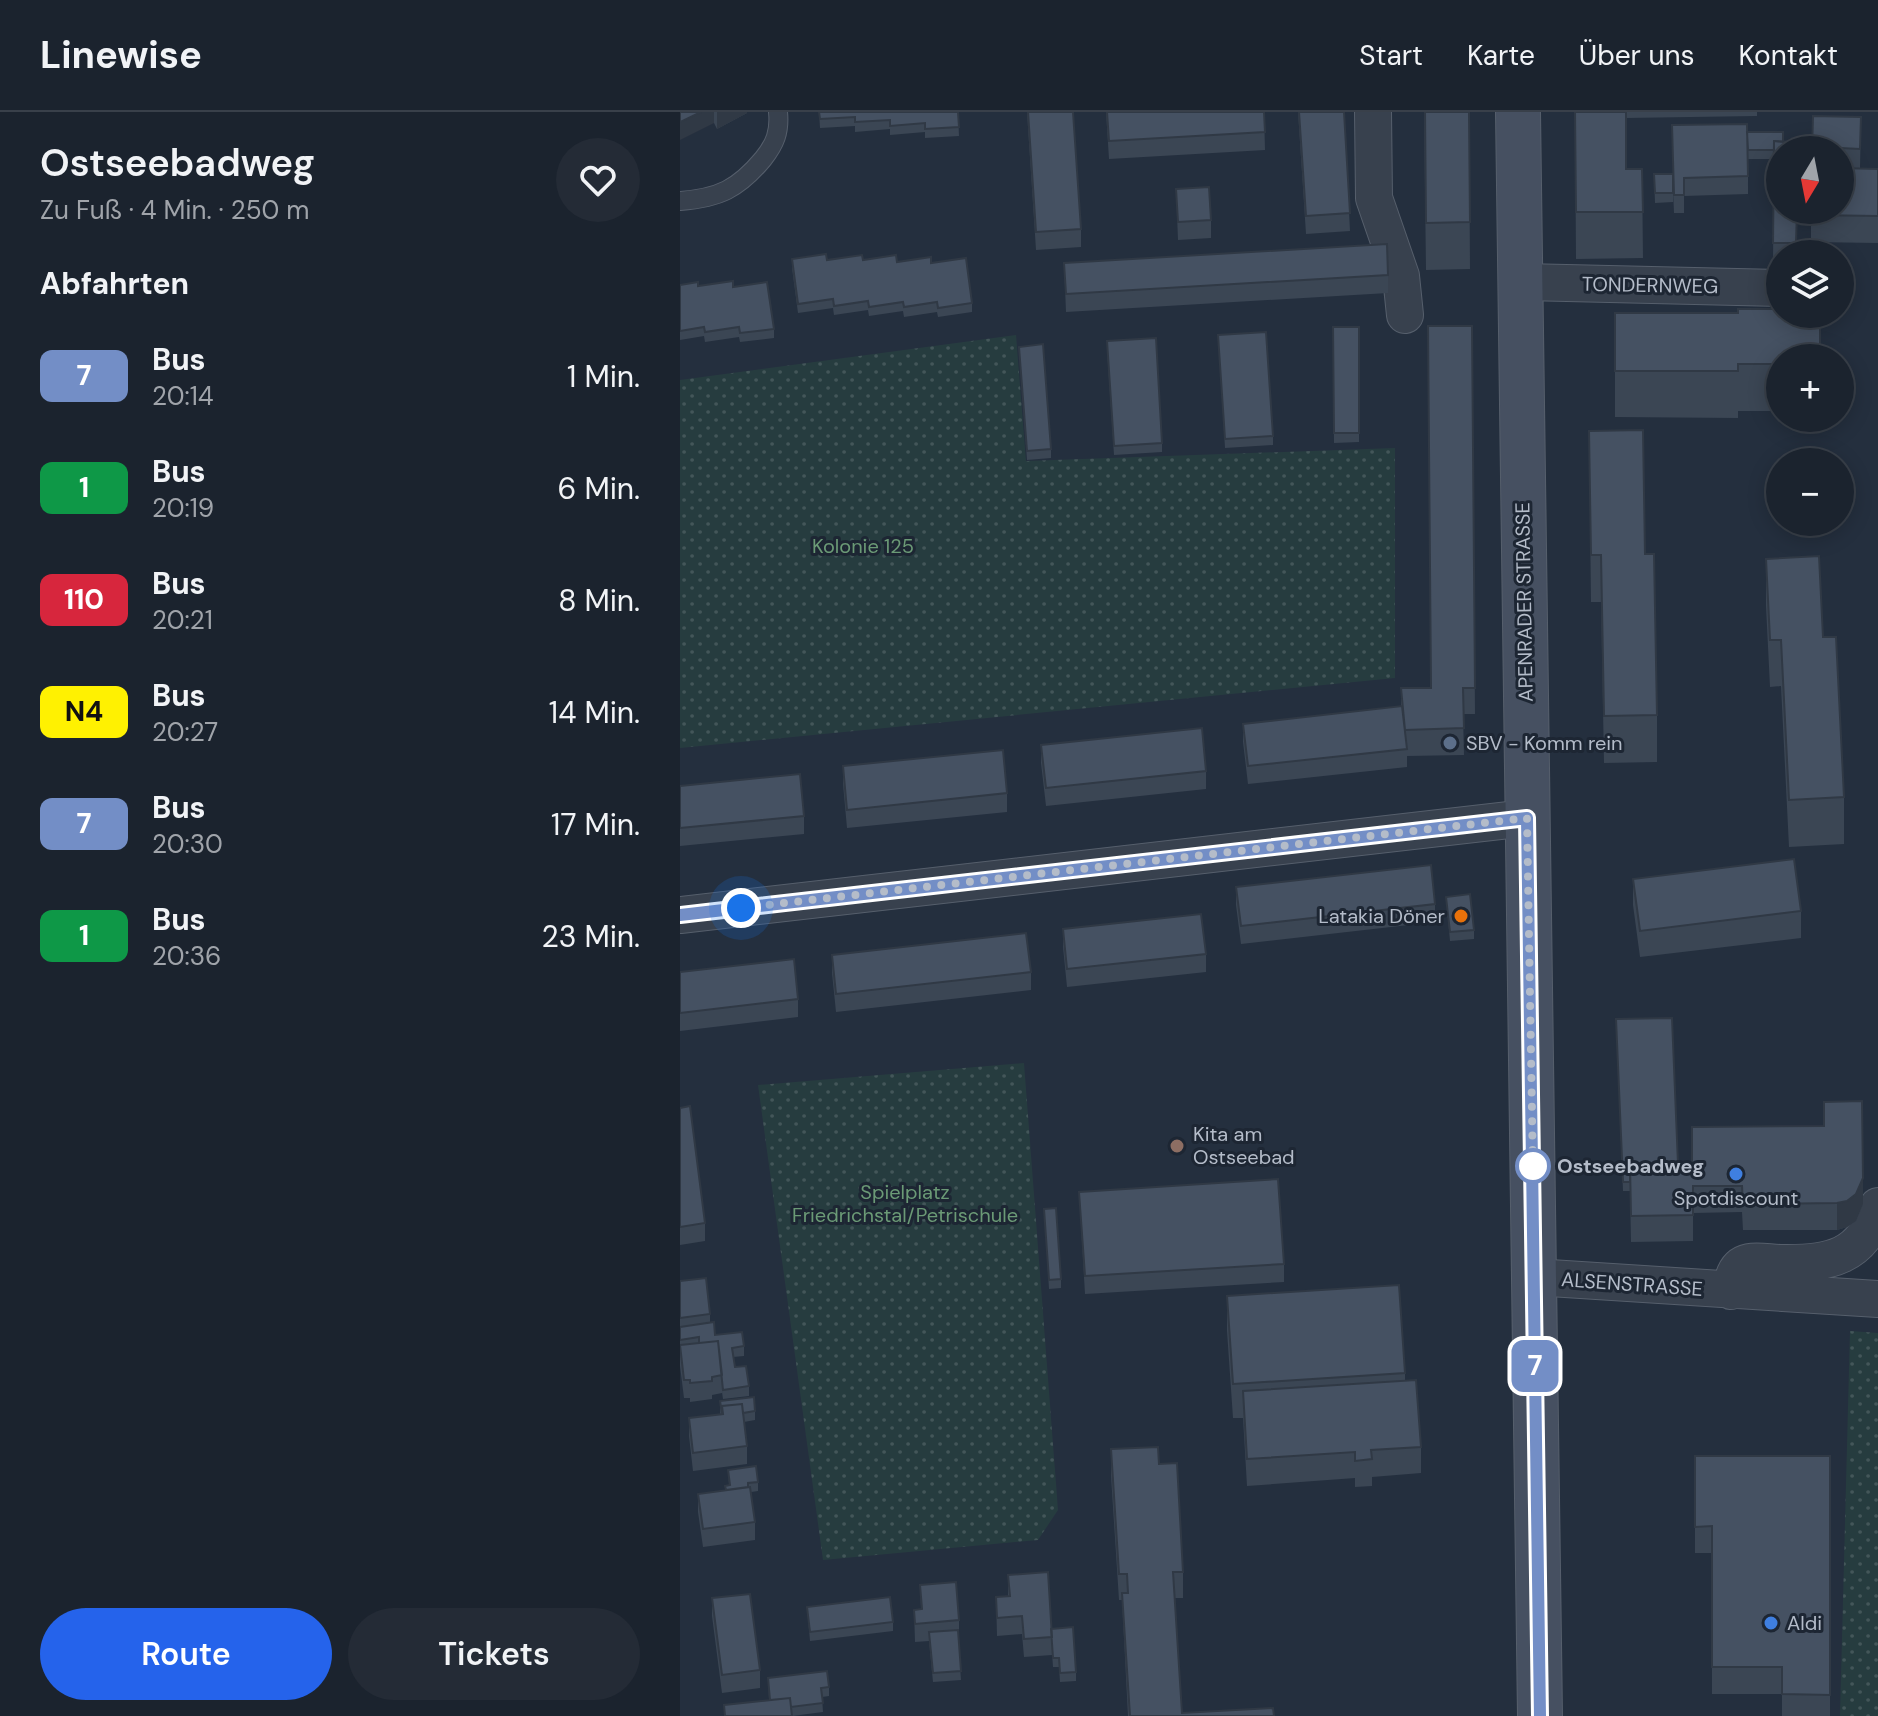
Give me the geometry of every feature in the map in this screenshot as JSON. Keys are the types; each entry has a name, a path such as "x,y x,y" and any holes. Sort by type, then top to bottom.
{"main road":[{"name":"APENRADER STRASSE","path":"1518,112 1540,1716"}],"street":[{"path":"1373,112 1374,198 1401,276 1405,315"},
{"name":"TONDERNWEG","path":"1520,282 1766,288"},
{"path":"680,915 1527,818"},
{"name":"ALSENSTRASSE","path":"1731,1291 1733,1276 1739,1267 1749,1262 1810,1264 1845,1254 1862,1241 1878,1206"},
{"name":"ALSENSTRASSE","path":"1534,1277 1878,1299"}],"lane":[{"path":"680,201 727,191 744,181 774,144 780,126 778,112"}],"green space":[{"name":"Kolonie 125","path":"1016,335 1026,461 1395,448 1395,678 680,748 680,380"},
{"name":"Spielplatz Friedrichstal/Petrischule","path":"1024,1063 1058,1510 1038,1540 823,1560 758,1085"},
{"path":"1850,1331 1878,1333 1878,1716 1840,1716"}],"building":[{"path":"680,112 701,112 680,122"},
{"path":"819,112 958,112 959,127 925,129 925,123 890,126 890,120 855,122 855,117 820,119"},
{"path":"1028,112 1073,112 1081,229 1036,232"},
{"path":"1107,112 1264,112 1265,132 1109,141"},
{"path":"1299,112 1344,112 1350,213 1306,216"},
{"path":"1425,112 1469,112 1470,222 1426,223"},
{"path":"1575,112 1626,112 1626,169 1642,169 1643,212 1576,212"},
{"path":"1813,116 1861,117 1860,149 1854,149 1854,136 1812,136"},
{"path":"1747,124 1748,176 1684,178 1684,195 1674,195 1672,125"},
{"path":"1747,132 1783,132 1783,136 1766,136 1766,150 1748,150"},
{"path":"1854,168 1878,169 1878,216 1854,216"},
{"path":"1654,174 1673,174 1673,193 1655,193"},
{"path":"1209,187 1211,220 1178,222 1176,189"},
{"path":"1773,224 1797,224 1796,240 1773,240"},
{"path":"1387,244 1388,275 1066,294 1064,263"},
{"path":"826,254 827,260 862,255 863,260 896,255 897,262 931,257 931,263 966,258 972,303 938,308 937,302 904,307 903,302 869,307 868,301 834,306 833,299 798,304 792,259"},
{"path":"733,281 733,287 767,282 774,329 740,333 739,327 705,332 704,327 680,331 680,285"},
{"path":"1738,309 1766,309 1766,328 1820,328 1820,344 1766,344 1766,364 1738,364 1738,371 1615,371 1615,313 1738,313"},
{"path":"1428,326 1472,326 1475,688 1463,688 1464,728 1405,730 1401,688 1431,688"},
{"path":"1333,327 1359,327 1359,433 1334,433"},
{"path":"1266,332 1273,436 1225,439 1218,335"},
{"path":"1156,338 1162,443 1114,446 1107,341"},
{"path":"1043,344 1051,449 1027,451 1019,347"},
{"path":"1643,430 1645,554 1654,554 1657,715 1604,716 1601,555 1591,555 1589,431"},
{"path":"1819,556 1823,637 1836,637 1844,797 1789,800 1781,640 1770,640 1766,559"},
{"path":"1402,706 1407,749 1248,766 1243,724"},
{"path":"1202,728 1206,771 1046,788 1041,745"},
{"path":"1003,750 1007,793 847,810 843,766"},
{"path":"800,774 804,816 680,828 680,786"},
{"path":"1794,859 1801,911 1640,931 1633,879"},
{"path":"1431,865 1435,904 1241,926 1236,887"},
{"path":"1470,894 1474,930 1450,932 1446,897"},
{"path":"1201,914 1206,954 1067,969 1063,929"},
{"path":"1026,933 1031,972 836,994 832,955"},
{"path":"794,959 798,999 680,1013 680,972"},
{"path":"1672,1018 1678,1164 1630,1164 1630,1182 1623,1182 1616,1019"},
{"path":"1862,1101 1863,1178 1856,1194 1847,1201 1743,1204 1742,1186 1693,1186 1693,1215 1631,1216 1630,1164 1692,1163 1692,1127 1824,1126 1824,1102"},
{"path":"690,1106 705,1223 680,1227 680,1108"},
{"path":"1278,1179 1284,1264 1085,1276 1079,1192"},
{"path":"1056,1208 1061,1279 1049,1280 1044,1209"},
{"path":"706,1278 710,1314 680,1318 680,1281"},
{"path":"1399,1285 1405,1373 1233,1384 1227,1296"},
{"path":"714,1322 715,1335 742,1332 744,1346 732,1348 735,1367 746,1366 749,1386 723,1390 718,1341 699,1343 699,1337 680,1340 680,1327"},
{"path":"718,1341 722,1375 712,1377 712,1381 690,1383 690,1380 684,1380 680,1345"},
{"path":"1416,1380 1421,1447 1371,1450 1372,1459 1355,1461 1355,1452 1247,1459 1243,1391"},
{"path":"754,1397 755,1411 743,1413 742,1404 722,1406 722,1414 720,1401"},
{"path":"742,1404 747,1446 693,1453 689,1418 723,1414 722,1406"},
{"path":"1158,1447 1159,1464 1177,1463 1183,1572 1173,1572 1182,1713 1273,1708 1274,1716 1130,1716 1122,1593 1128,1593 1127,1574 1119,1574 1111,1449"},
{"name":"Aldi","path":"1695,1456 1830,1456 1830,1695 1782,1694 1782,1667 1712,1667 1712,1526 1695,1527"},
{"path":"756,1466 758,1482 748,1483 748,1487 726,1490 725,1486 730,1485 728,1470"},
{"path":"750,1487 755,1522 703,1529 698,1494"},
{"path":"1048,1572 1052,1637 1024,1639 1022,1616 997,1618 996,1597 1010,1596 1008,1575"},
{"path":"956,1582 959,1620 915,1624 914,1610 922,1609 920,1585"},
{"path":"750,1594 760,1670 722,1675 712,1598"},
{"path":"890,1597 893,1622 810,1632 807,1607"},
{"path":"1073,1627 1076,1672 1060,1673 1059,1658 1053,1658 1051,1629"},
{"path":"958,1630 961,1671 933,1673 929,1632"},
{"path":"827,1671 829,1687 821,1688 823,1703 791,1707 790,1698 770,1700 768,1678"},
{"path":"790,1698 792,1716 725,1716 724,1705"}],"bus line":[{"name":"7","path":"680,915 1527,818 1540,1716"}],"place":[{"name":"SBV - Komm rein","path":"1450,743"},
{"name":"Latakia Döner","path":"1461,916"},
{"name":"Kita am Ostseebad","path":"1177,1146"},
{"name":"Ostseebadweg","path":"1533,1166"},
{"name":"Spotdiscount","path":"1736,1174"},
{"name":"Aldi","path":"1771,1623"}],"route":[{"path":"741,908 1527,818 1533,1173 1533,1166"}]}
